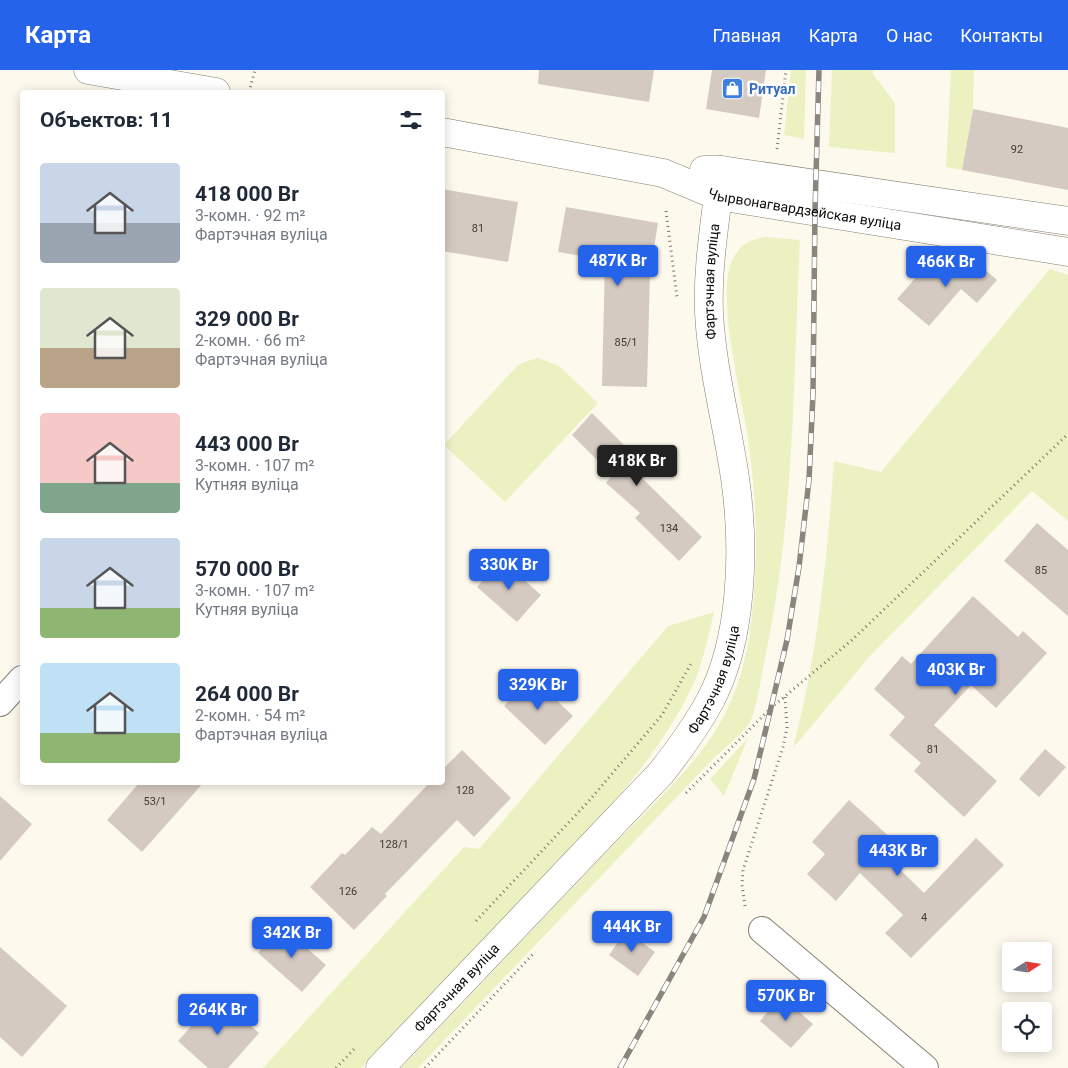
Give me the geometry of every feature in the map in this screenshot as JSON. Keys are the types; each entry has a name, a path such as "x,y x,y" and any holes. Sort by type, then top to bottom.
{"main road":[{"path":"88,70 204,90"},
{"name":"Чырвонагвардзейская вуліца","path":"445,133 720,183 1068,252"},
{"name":"Чырвонагвардзейская вуліца","path":"720,183 774,178 1068,221"},
{"name":"Фартэчная вуліца","path":"380,1068 661,774 691,734 711,700 726,660 736,609 740,563 740,519 735,478 713,354 709,314 711,257 720,183"}],"street":[{"path":"0,703 20,681"},
{"path":"762,930 925,1068"}],"path":[{"path":"250,90 255,70"},
{"path":"774,178 786,70"},
{"path":"666,211 678,306"},
{"path":"724,754 785,697 852,640 1068,434"},
{"path":"472,924 588,802 662,715 693,661"},
{"path":"762,930 750,918 744,902 742,885 744,870 783,747 787,728 785,697"},
{"path":"336,1068 356,1046"}],"green space":[{"path":"791,70 806,70 804,139 784,135"},
{"path":"832,70 873,70 873,74 895,103 895,153 829,147"},
{"path":"951,70 974,70 973,109 962,170 946,167"},
{"path":"766,237 800,240 794,397 782,553 775,605 752,719 742,733 711,761 418,1068 401,1068 609,849 654,805 697,757 726,712 744,663 749,637 754,599 756,551 755,505 750,457 729,328 727,286 731,263 738,251 752,240"},
{"path":"1050,269 1068,275 1068,521 1032,491 869,657 793,748 802,713 815,642 825,569 834,461 881,472"},
{"path":"538,358 559,366 598,403 505,502 445,444 517,366"},
{"path":"714,612 704,655 693,685 655,750 635,776 571,850 361,1068 263,1068 464,847 479,849 668,626"},
{"path":"748,738 724,796 710,779"}],"building":[{"path":"539,70 654,70 649,102 538,84"},
{"path":"712,70 766,70 759,118 706,109"},
{"path":"973,109 1068,128 1068,190 962,170"},
{"path":"445,190 518,202 508,262 445,252"},
{"path":"566,207 658,223 650,273 647,387 602,386 605,260 558,252"},
{"path":"963,251 997,280 977,303 961,289 929,326 897,299 926,266 939,278"},
{"path":"592,413 632,453 637,447 656,465 643,479 702,537 679,561 635,518 640,513 606,483 612,475 572,435"},
{"path":"1037,523 1068,550 1068,616 1004,561"},
{"path":"501,559 541,595 517,622 477,587"},
{"path":"973,596 1018,637 1023,631 1047,653 996,708 971,685 934,725 997,781 964,817 914,771 921,763 889,735 905,717 874,689 902,656 911,664"},
{"path":"532,677 573,716 545,745 504,706"},
{"path":"1045,749 1066,767 1039,797 1019,779"},
{"path":"462,750 511,798 474,837 457,820 385,894 387,896 354,930 310,887 342,853 345,855 372,827 381,834 427,785 445,785 445,767"},
{"path":"137,785 201,785 142,852 107,820"},
{"path":"0,796 32,824 0,861"},
{"path":"849,800 892,839 881,851 924,893 976,838 1004,865 911,958 885,933 903,915 860,873 836,901 807,874 825,854 812,842"},
{"path":"282,926 326,965 302,992 258,953"},
{"path":"626,931 655,952 638,976 609,955"},
{"path":"0,947 67,1006 22,1057 0,1037"},
{"path":"781,996 813,1024 791,1048 760,1021"},
{"path":"217,997 259,1033 228,1068 208,1068 178,1041"}],"railway":[{"path":"620,1068 704,917 754,779 787,640 799,567 809,480 813,394 819,70"}],"place":[{"name":"Ритуал","path":"733,89"}]}
